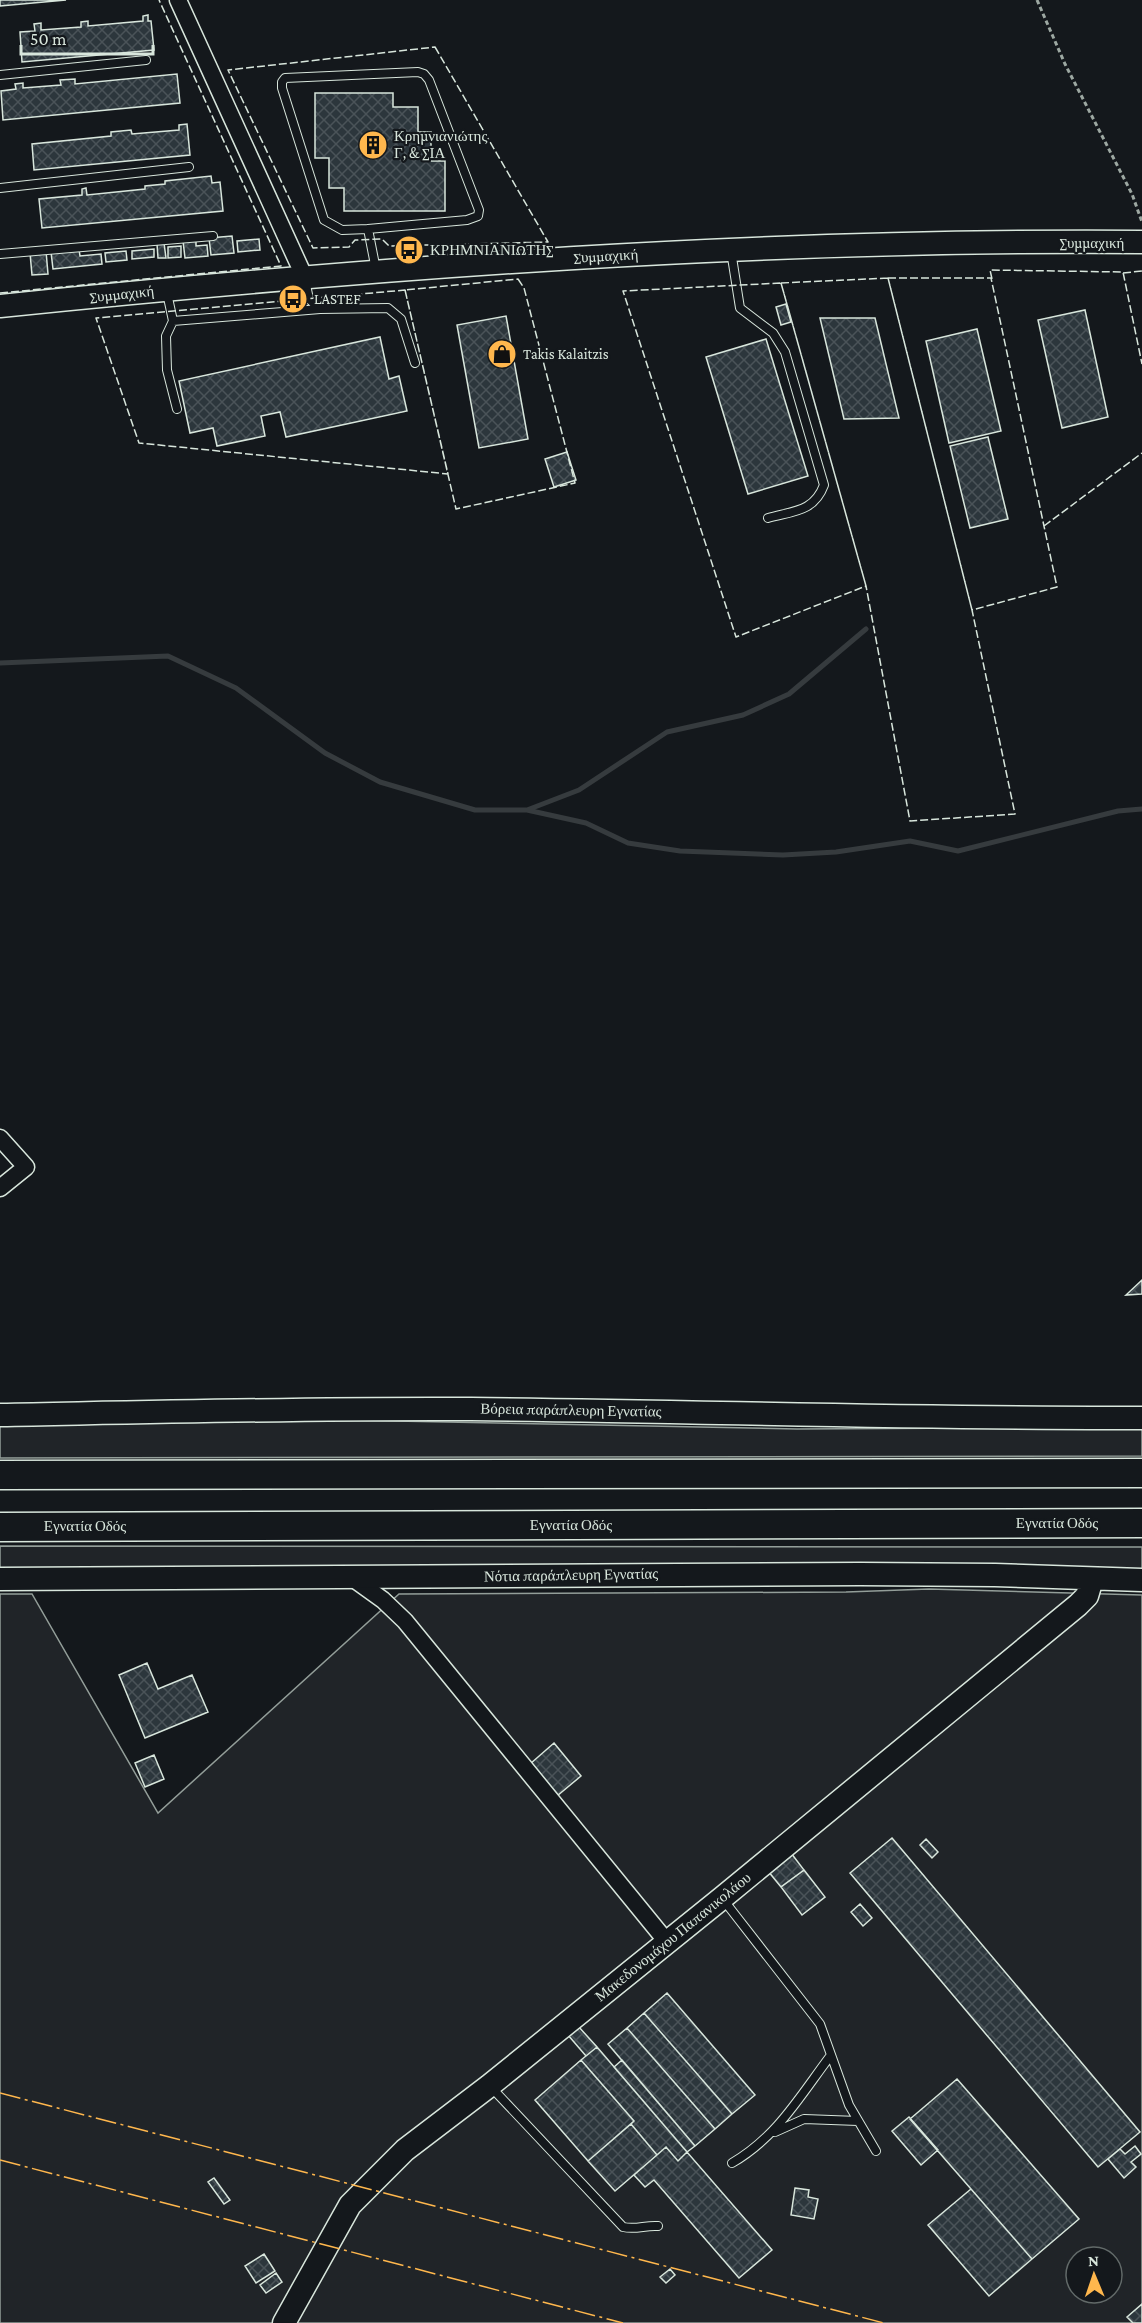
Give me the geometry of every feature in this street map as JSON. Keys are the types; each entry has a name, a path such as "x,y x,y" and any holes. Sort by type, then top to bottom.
{"highway":[{"path":"0,1475 1142,1473"},
{"name":"Εγνατία Οδός","path":"0,1527 1142,1523"}],"street":[{"path":"178,0 304,276"},
{"name":"Συμμαχική","path":"0,306 376,270 731,250 857,244 1142,243"},
{"path":"0,1138 26,1167 0,1188"},
{"name":"Βόρεια παράπλευρη Εγνατίας","path":"0,1415 194,1410 399,1409 875,1417 1142,1418"},
{"name":"Νότια παράπλευρη Εγνατίας","path":"0,1579 860,1574 995,1575 1142,1580"},
{"path":"351,1577 383,1600 405,1621 667,1942"},
{"name":"Μακεδονομάχου Παπανικολάου","path":"284,2323 350,2205 405,2150 489,2086 722,1898 1078,1605 1087,1596 1092,1579"}],"lane":[{"path":"0,75 146,60"},
{"path":"418,72 424,74 429,80 479,210 477,216 467,220 369,229 342,230 324,220 282,88 285,78 418,72"},
{"path":"0,188 189,167"},
{"path":"369,229 376,270"},
{"path":"0,254 213,236"},
{"path":"731,250 741,308 773,333 785,352 824,485 819,499 809,507 768,518"},
{"path":"304,276 309,299 320,309"},
{"path":"166,289 173,321 168,329 165,348 167,370 177,409"},
{"path":"173,321 320,309 388,308 401,319 415,363"},
{"path":"722,1898 820,2024 849,2105 876,2151"},
{"path":"732,2163 753,2151 772,2134 831,2055"},
{"path":"489,2086 623,2227 636,2230 648,2225 658,2226"},
{"path":"772,2134 804,2119 858,2121"}],"path":[{"path":"1037,0 1065,64 1132,194 1142,222"}],"shaded area":[{"path":"239,1418 797,1429 1142,1427 1142,1456 0,1458 0,1425"},
{"path":"0,1546 1142,1547 1142,1570 0,1570"},
{"path":"929,1589 1142,1595 1142,2323 0,2323 0,1594 32,1594 158,1813 399,1594 846,1592"}],"building":[{"path":"0,0 66,0 0,6"},
{"path":"148,15 148,21 151,21 154,50 22,62 20,32 35,31 34,24 41,23 41,30 81,27 81,22 88,21 88,26 143,21 143,16"},
{"path":"177,74 180,103 3,120 1,91 16,89 15,84 23,83 23,88 61,85 60,80 75,79 75,84"},
{"name":"Κρημνιανιώτης Γ, & ΣΙΑ","path":"315,93 393,93 393,107 418,107 418,132 431,132 431,161 445,161 445,211 344,211 344,188 329,188 329,158 315,158"},
{"path":"187,124 190,155 34,170 32,144 111,136 111,132 131,130 132,134 179,130 179,125"},
{"path":"211,176 212,183 220,182 223,211 42,228 39,199 82,195 82,189 86,188 87,195 145,189 145,186 165,184 165,181"},
{"path":"232,236 234,253 211,255 209,238"},
{"path":"259,239 260,250 238,252 237,241"},
{"path":"196,240 196,246 207,245 208,256 185,258 183,241"},
{"path":"164,243 166,258 158,258 157,244"},
{"path":"181,246 181,257 168,258 168,247"},
{"path":"79,249 80,256 101,254 102,264 53,269 51,252"},
{"path":"154,249 154,257 132,259 132,251"},
{"path":"46,251 48,274 32,275 30,253"},
{"path":"126,251 127,260 106,262 105,253"},
{"path":"786,304 791,322 781,325 776,307"},
{"path":"1085,310 1108,417 1062,428 1038,320"},
{"path":"506,316 528,439 479,448 457,325"},
{"path":"820,318 875,318 899,418 844,419"},
{"path":"977,329 1001,431 949,443 926,341"},
{"path":"380,337 389,379 399,376 407,411 286,437 280,412 261,416 265,436 217,446 213,428 190,433 179,381"},
{"path":"766,339 808,476 748,494 706,357"},
{"path":"988,437 1008,519 970,528 950,446"},
{"path":"567,452 576,480 554,487 545,459"},
{"path":"1142,1280 1142,1294 1126,1295"},
{"path":"147,1663 158,1689 192,1675 208,1712 145,1738 119,1675"},
{"path":"554,1743 581,1776 557,1796 530,1764"},
{"path":"154,1755 164,1779 145,1787 135,1763"},
{"path":"892,1838 1140,2132 1098,2167 850,1873"},
{"path":"926,1839 938,1852 932,1858 920,1845"},
{"path":"791,1853 804,1870 781,1887 768,1871"},
{"path":"804,1870 825,1897 802,1915 781,1887"},
{"path":"860,1904 872,1918 863,1926 851,1912"},
{"path":"667,1993 755,2095 732,2114 644,2013"},
{"path":"644,2013 732,2114 715,2129 627,2028"},
{"path":"578,2026 597,2047 586,2056 568,2035"},
{"path":"627,2028 715,2129 695,2146 608,2044"},
{"path":"597,2047 687,2152 678,2161 666,2147 657,2155 631,2124 634,2121 581,2060"},
{"path":"581,2060 634,2121 588,2161 535,2100"},
{"path":"622,2060 695,2146 687,2152 614,2067"},
{"path":"957,2079 1079,2219 1032,2259 910,2119"},
{"path":"909,2117 938,2150 921,2165 892,2131"},
{"path":"631,2124 657,2155 615,2191 588,2161"},
{"path":"1135,2146 1141,2154 1131,2162 1136,2167 1124,2178 1108,2159 1120,2149 1125,2154"},
{"path":"666,2147 678,2161 687,2152 772,2250 739,2278 654,2180 645,2187 634,2175"},
{"path":"214,2178 230,2200 224,2204 208,2182"},
{"path":"795,2188 809,2190 808,2197 818,2199 814,2219 791,2215"},
{"path":"971,2189 1032,2259 989,2296 928,2225"},
{"path":"264,2254 275,2271 256,2283 245,2266"},
{"path":"670,2269 675,2275 666,2283 660,2277"},
{"path":"276,2273 282,2282 266,2293 260,2285"},
{"path":"1142,2304 1142,2323 1133,2323 1127,2317"}],"waterway":[{"path":"0,663 168,656 236,688 325,753 380,782 475,810 527,810 579,790 667,732 743,715 789,694 866,629"},
{"path":"527,810 586,823 628,843 680,851 783,855 836,852 910,841 958,851 1118,811 1142,809"}],"fence":[{"path":"0,293 281,266 159,0"},
{"path":"435,47 548,242 389,246 382,239 355,240 349,247 313,248 228,70 435,47"},
{"path":"992,279 990,270 1123,272 1142,364"},
{"path":"1123,273 1142,271"},
{"path":"888,278 972,610 1015,814 910,821 866,586 781,283 888,278"},
{"path":"888,278 991,278 1057,587 972,610 888,278"},
{"path":"518,279 524,288 575,483 456,509 405,290 518,279"},
{"path":"781,283 866,586 736,637 623,291 781,283"},
{"path":"405,290 448,474 139,443 96,318 405,290"},
{"path":"1044,526 1142,453"}],"power":[{"path":"0,2093 884,2323"},
{"path":"0,2160 623,2323"}],"place":[{"name":"Κρημνιανιώτης Γ, & ΣΙΑ","path":"373,145"},
{"name":"ΚΡΗΜΝΙΑΝΙΩΤΗΣ","path":"409,250"},
{"name":"LASTEF","path":"293,299"},
{"name":"Takis Kalaitzis","path":"502,354"}]}
